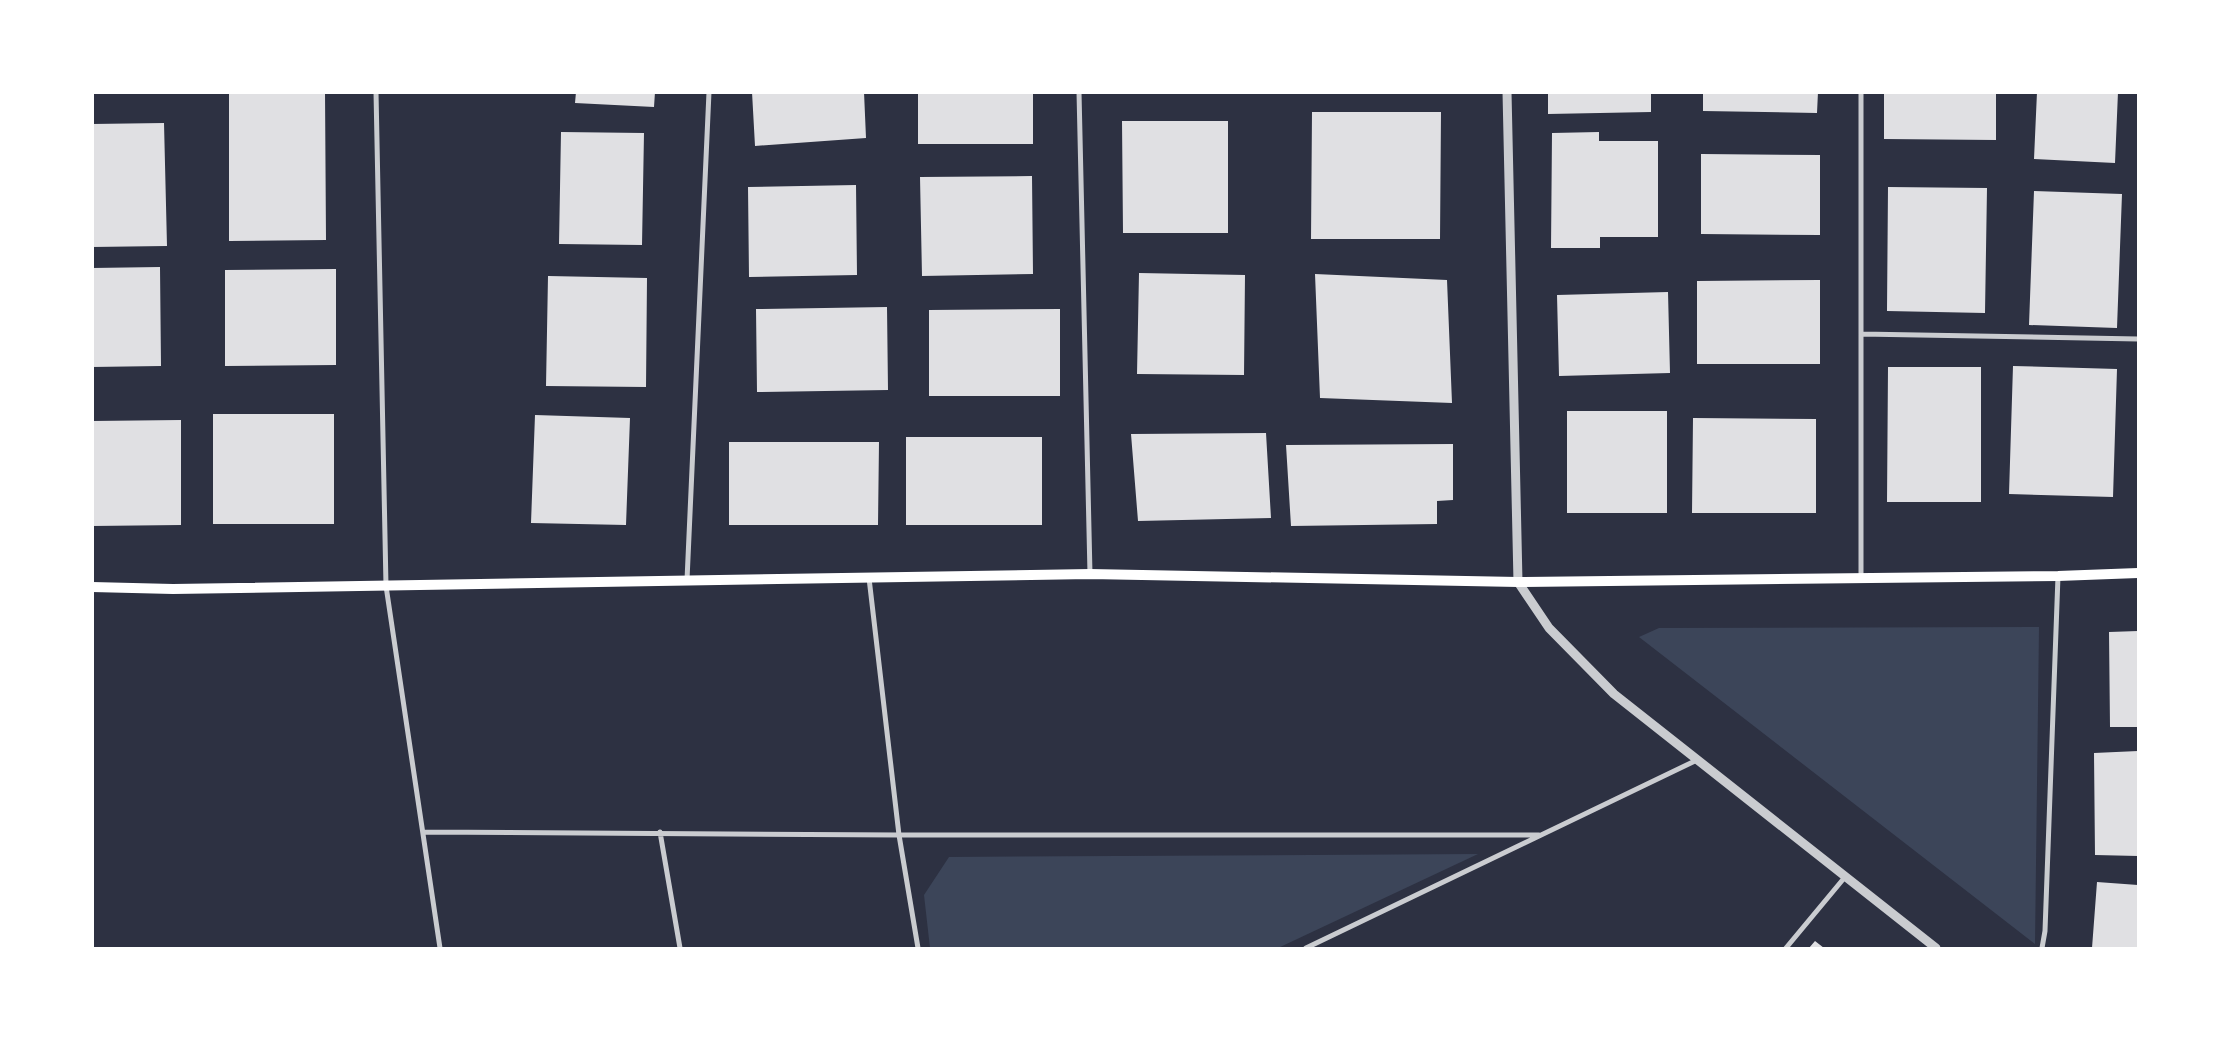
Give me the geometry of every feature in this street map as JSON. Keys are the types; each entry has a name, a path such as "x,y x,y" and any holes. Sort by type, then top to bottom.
{"main road":[{"path":"92,587 173,589 1090,574 1518,582 2058,576 2138,573"}],"street":[{"path":"376,92 386,586 440,948"},
{"path":"686,580 708,92"},
{"path":"1079,92 1090,574"},
{"path":"1507,92 1518,582 1548,628 1614,694 1936,948"},
{"path":"1861,92 1861,578"},
{"path":"1861,334 2138,339"},
{"path":"2042,948 2045,931 2058,576"},
{"path":"869,578 899,835 918,948"},
{"path":"1306,948 1697,760"},
{"path":"423,832 899,835 1539,835"},
{"path":"660,832 680,948"},
{"path":"1786,948 1845,877"}],"shaded area":[{"path":"2039,627 2035,944 1639,637 1659,628"},
{"path":"1478,854 1278,948 930,948 924,895 949,857"}],"building":[{"path":"229,92 325,92 326,240 229,241"},
{"path":"576,92 655,92 654,107 575,103"},
{"path":"752,92 864,92 866,138 755,146"},
{"path":"918,92 1033,92 1033,144 918,144"},
{"path":"1548,92 1651,92 1651,112 1548,114"},
{"path":"1703,92 1818,92 1817,113 1703,111"},
{"path":"1884,92 1996,92 1996,140 1884,139"},
{"path":"2037,92 2118,92 2115,163 2034,159"},
{"path":"1312,112 1441,112 1440,239 1311,239"},
{"path":"1122,121 1228,121 1228,233 1123,233"},
{"path":"164,123 167,246 92,247 92,124"},
{"path":"561,132 644,133 642,245 559,244"},
{"path":"1599,132 1599,141 1658,141 1658,237 1600,237 1600,248 1551,248 1552,133"},
{"path":"1701,154 1820,155 1820,235 1701,234"},
{"path":"1032,176 1033,274 922,276 920,177"},
{"path":"856,185 857,275 749,277 748,187"},
{"path":"1888,187 1987,188 1985,313 1887,311"},
{"path":"2034,191 2122,194 2117,328 2029,325"},
{"path":"160,267 161,366 92,367 92,268"},
{"path":"336,269 336,365 225,366 225,270"},
{"path":"1139,273 1245,275 1244,375 1137,374"},
{"path":"1315,274 1447,280 1452,403 1320,398"},
{"path":"548,276 647,278 646,387 546,386"},
{"path":"1820,280 1820,364 1697,364 1697,281"},
{"path":"1668,292 1670,373 1559,376 1557,295"},
{"path":"887,307 888,390 757,392 756,309"},
{"path":"1060,309 1060,396 929,396 929,310"},
{"path":"2013,366 2117,369 2113,497 2009,494"},
{"path":"1888,367 1981,367 1981,502 1887,502"},
{"path":"1567,411 1667,411 1667,513 1567,513"},
{"path":"213,414 334,414 334,524 213,524"},
{"path":"535,415 630,418 626,525 531,523"},
{"path":"1693,418 1816,419 1816,513 1692,513"},
{"path":"181,420 181,525 92,526 92,421"},
{"path":"1266,433 1271,518 1138,521 1131,434"},
{"path":"906,437 1042,437 1042,525 906,525"},
{"path":"729,442 879,442 878,525 729,525"},
{"path":"1453,444 1453,500 1437,501 1437,524 1291,526 1286,445"},
{"path":"2138,631 2138,727 2110,727 2109,632"},
{"path":"2138,751 2138,856 2095,855 2094,753"},
{"path":"2097,882 2138,885 2138,948 2092,948"},
{"path":"1815,941 1824,948 1809,948"}]}
